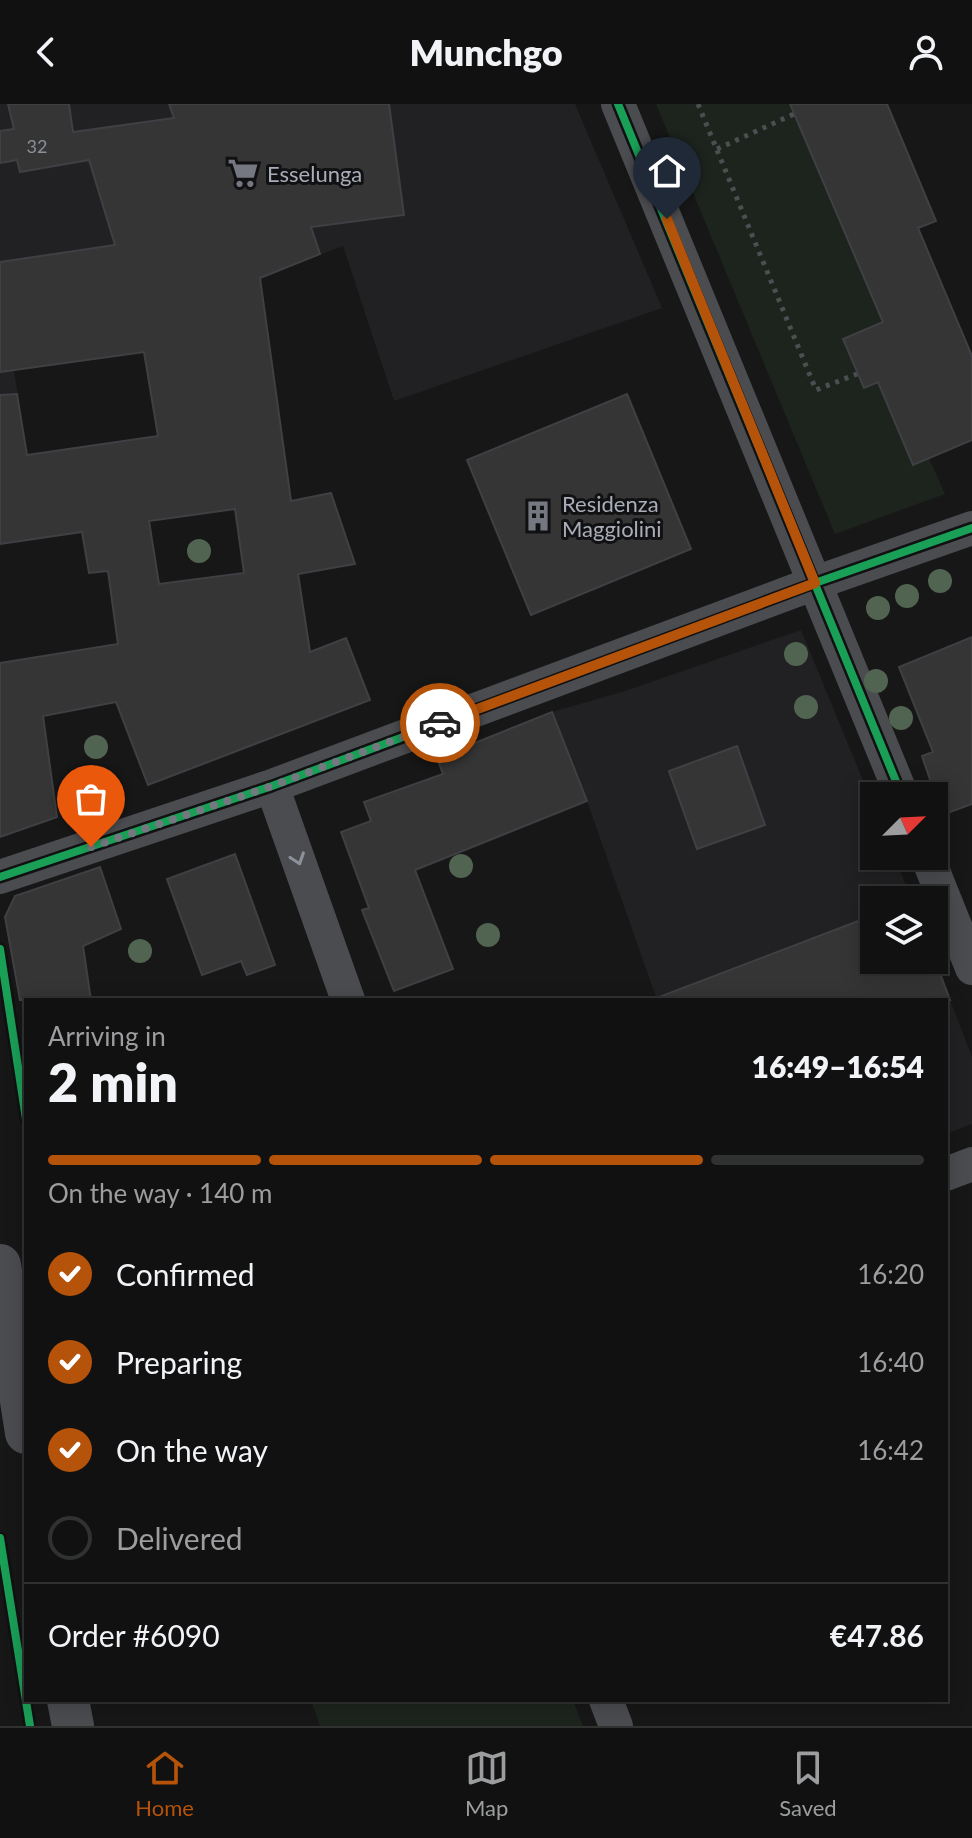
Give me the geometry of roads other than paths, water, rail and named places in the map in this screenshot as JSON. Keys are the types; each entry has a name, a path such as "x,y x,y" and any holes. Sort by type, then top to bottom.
{"street":[{"path":"618,104 896,782"},
{"path":"0,877 272,786 815,583 972,528"},
{"path":"272,786 347,998"},
{"path":"933,870 972,968"},
{"path":"948,1173 972,1164"},
{"path":"0,1265 24,1420"},
{"path":"68,1702 73,1726"},
{"path":"607,1702 616,1726"}],"place":[{"name":"Esselunga","path":"243,173"},
{"name":"Residenza Maggiolini","path":"538,516"}]}
